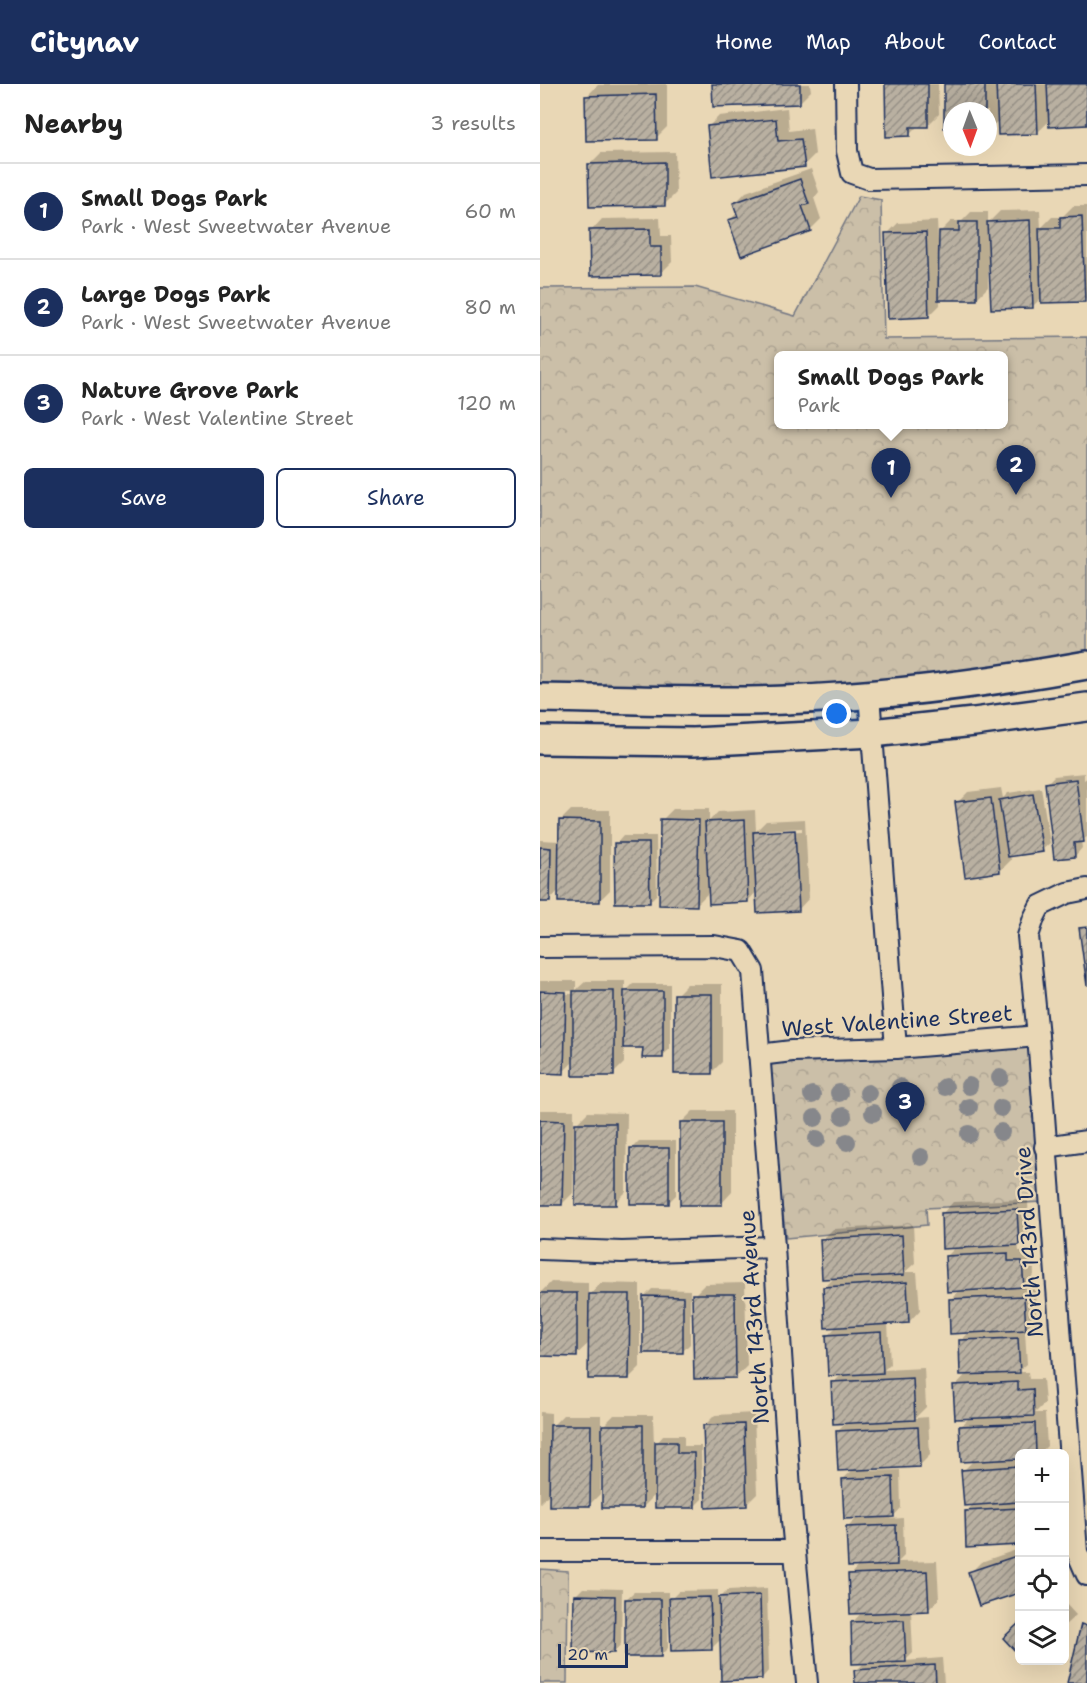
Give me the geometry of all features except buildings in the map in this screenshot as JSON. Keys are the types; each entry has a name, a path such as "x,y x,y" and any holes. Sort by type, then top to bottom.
{"street":[{"path":"846,84 847,151 852,173 869,179 1087,175"},
{"path":"540,698 772,700 869,695 1018,678 1087,665"},
{"path":"869,695 896,1048"},
{"path":"540,740 693,742 872,733 1087,707"},
{"name":"North 143rd Drive","path":"1087,889 1067,893 1040,906 1028,936 1038,1036 1077,1552 1087,1575"},
{"name":"North 143rd Avenue","path":"540,947 714,946 741,951 753,971 795,1551 807,1683"},
{"name":"West Valentine Street","path":"759,1055 792,1051 896,1048 1038,1036"},
{"path":"1045,1147 1087,1141"},
{"path":"540,1249 622,1252 774,1247"},
{"path":"540,1551 795,1551"}],"green space":[{"path":"859,196 881,200 884,339 1087,337 1087,657 893,681 746,690 540,691 540,288 695,287 795,316"},
{"path":"1030,1044 1042,1202 926,1208 927,1225 786,1238 764,1062"},
{"path":"540,1569 568,1571 567,1683 540,1683"}],"place":[{"name":"Large Dogs Park","path":"1016,495"},
{"name":"Small Dogs Park","path":"891,498"},
{"name":"Nature Grove Park","path":"905,1132"}]}
